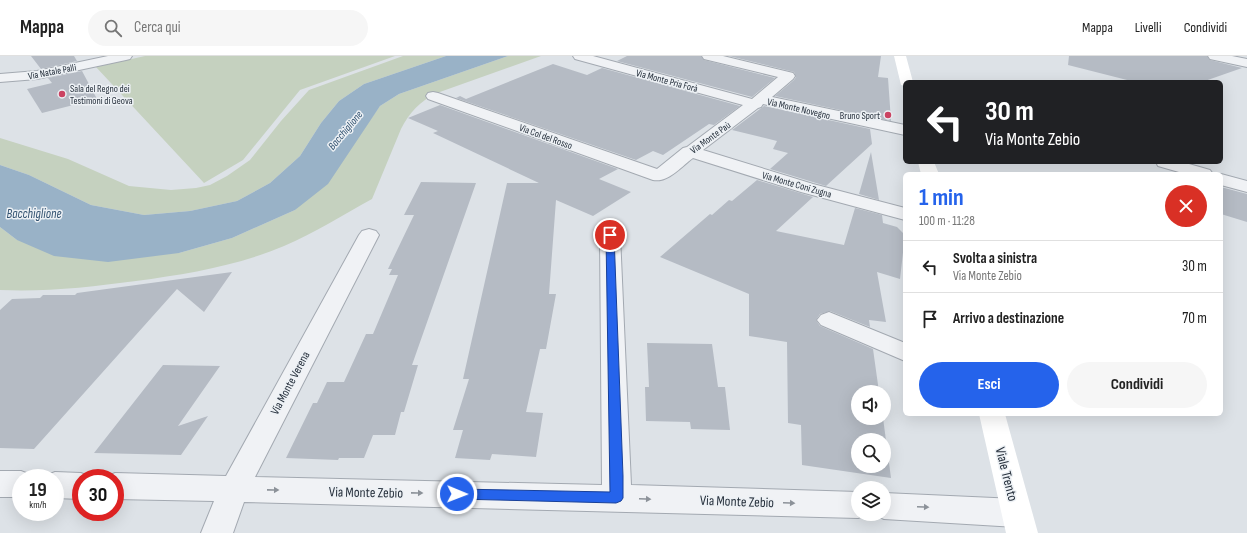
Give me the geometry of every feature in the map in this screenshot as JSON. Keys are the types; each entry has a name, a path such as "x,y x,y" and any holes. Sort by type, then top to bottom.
{"main road":[{"path":"900,56 906,80"},
{"name":"Viale Trento","path":"992,416 1019,523"}],"street":[{"name":"Via Natale Palli","path":"0,78 37,75 126,56"},
{"name":"Via Monte Pria Forà","path":"578,56 759,102"},
{"name":"Via Monte Novegno","path":"708,56 788,76 759,102"},
{"path":"1214,56 1247,63"},
{"name":"Via Col del Rosso","path":"433,96 658,176"},
{"name":"Via Monte Novegno","path":"759,102 903,130"},
{"name":"Via Monte Paù","path":"658,176 689,151 759,102"},
{"name":"Via Monte Coni Zugna","path":"689,151 808,188 903,213"},
{"path":"1171,164 1197,172"},
{"path":"1223,180 1247,187"},
{"name":"Via Monte Verena","path":"217,533 234,489 369,235"},
{"path":"610,235 617,476 616,498"},
{"path":"829,320 903,352"},
{"path":"0,484 12,484"},
{"name":"Via Monte Zebio","path":"124,486 851,505"},
{"path":"891,506 944,508 1019,523"}],"green space":[{"path":"145,56 395,56 300,90 243,160 204,183 96,67"},
{"path":"403,56 446,56 364,84 339,101 321,123 300,156 270,183 237,201 190,211 144,215 91,205 29,175 0,165 0,138 68,159 129,186 171,190 210,185 227,176 250,160 281,121 309,90"},
{"path":"508,56 541,56 437,93 425,100 411,113 401,129 372,199 295,241 248,259 174,275 119,283 68,288 0,290 0,227 17,240 179,253 232,238 295,210 367,124 380,106 399,94"}],"water":[{"name":"Bacchiglione","path":"446,56 508,56 399,94 380,106 328,184 295,210 232,238 179,253 108,262 54,256 17,240 0,227 0,165 29,175 91,205 144,215 190,211 237,201 270,183 300,156 321,123 339,101 364,84"}],"building":[{"path":"31,56 74,56 77,61 41,69"},
{"path":"627,56 701,56 704,60 775,78 752,97 617,61"},
{"path":"729,56 881,56 878,77 888,78 891,121 775,96 794,80 796,77 794,72"},
{"path":"1069,56 1207,56 1210,60 1242,68 1208,80 1127,80 1068,65"},
{"path":"553,64 587,75 602,68 740,106 714,125 709,124 663,155 653,151 636,160 456,98 460,96 466,99"},
{"name":"Sala del Regno dei Testimoni di Geova","path":"82,71 97,99 42,113 27,89 52,83 48,78"},
{"path":"440,105 618,169 599,179 631,192 593,216 556,200 549,294 556,294 546,349 540,349 526,412 543,413 536,457 492,454 490,460 455,458 463,430 453,430 469,379 463,379 507,183 539,183 433,133 438,131 408,118"},
{"path":"764,106 870,129 872,144 826,186 770,169 788,153 773,149 777,141 732,130"},
{"path":"871,152 879,200 859,194"},
{"path":"757,180 813,197 776,231 844,245 855,208 882,215 883,223 897,227 903,233 903,253 900,279 877,272 886,322 869,320 870,327 830,311 820,314 816,320 820,326 873,349 878,385 851,385 851,425 884,425 885,433 851,433 851,472 802,465 801,425 788,423 787,342 749,336 749,294 660,257 710,214 712,215 729,200 732,201"},
{"path":"421,182 476,183 412,365 418,365 404,412 401,412 395,435 373,435 364,458 339,458 338,460 286,458 313,403 317,403 327,382 344,382 366,334 373,334 398,275 389,275 392,269 388,269 414,215 404,215"},
{"path":"1223,188 1247,194 1247,222 1223,215"},
{"path":"232,272 204,312 177,289 34,449 0,448 0,310 12,299 40,298 43,295 75,295 77,293"},
{"path":"647,343 712,344 718,387 725,387 730,430 691,429 690,422 646,421 645,387 649,387"},
{"path":"163,365 220,366 178,426 208,416 181,455 94,453"},
{"path":"857,473 890,473 891,478"}],"place":[{"name":"Sala del Regno dei Testimoni di Geova","path":"62,94"},
{"name":"Bruno Sport","path":"888,115"}],"route":[{"path":"457,494 616,498 617,476 610,235"}]}
